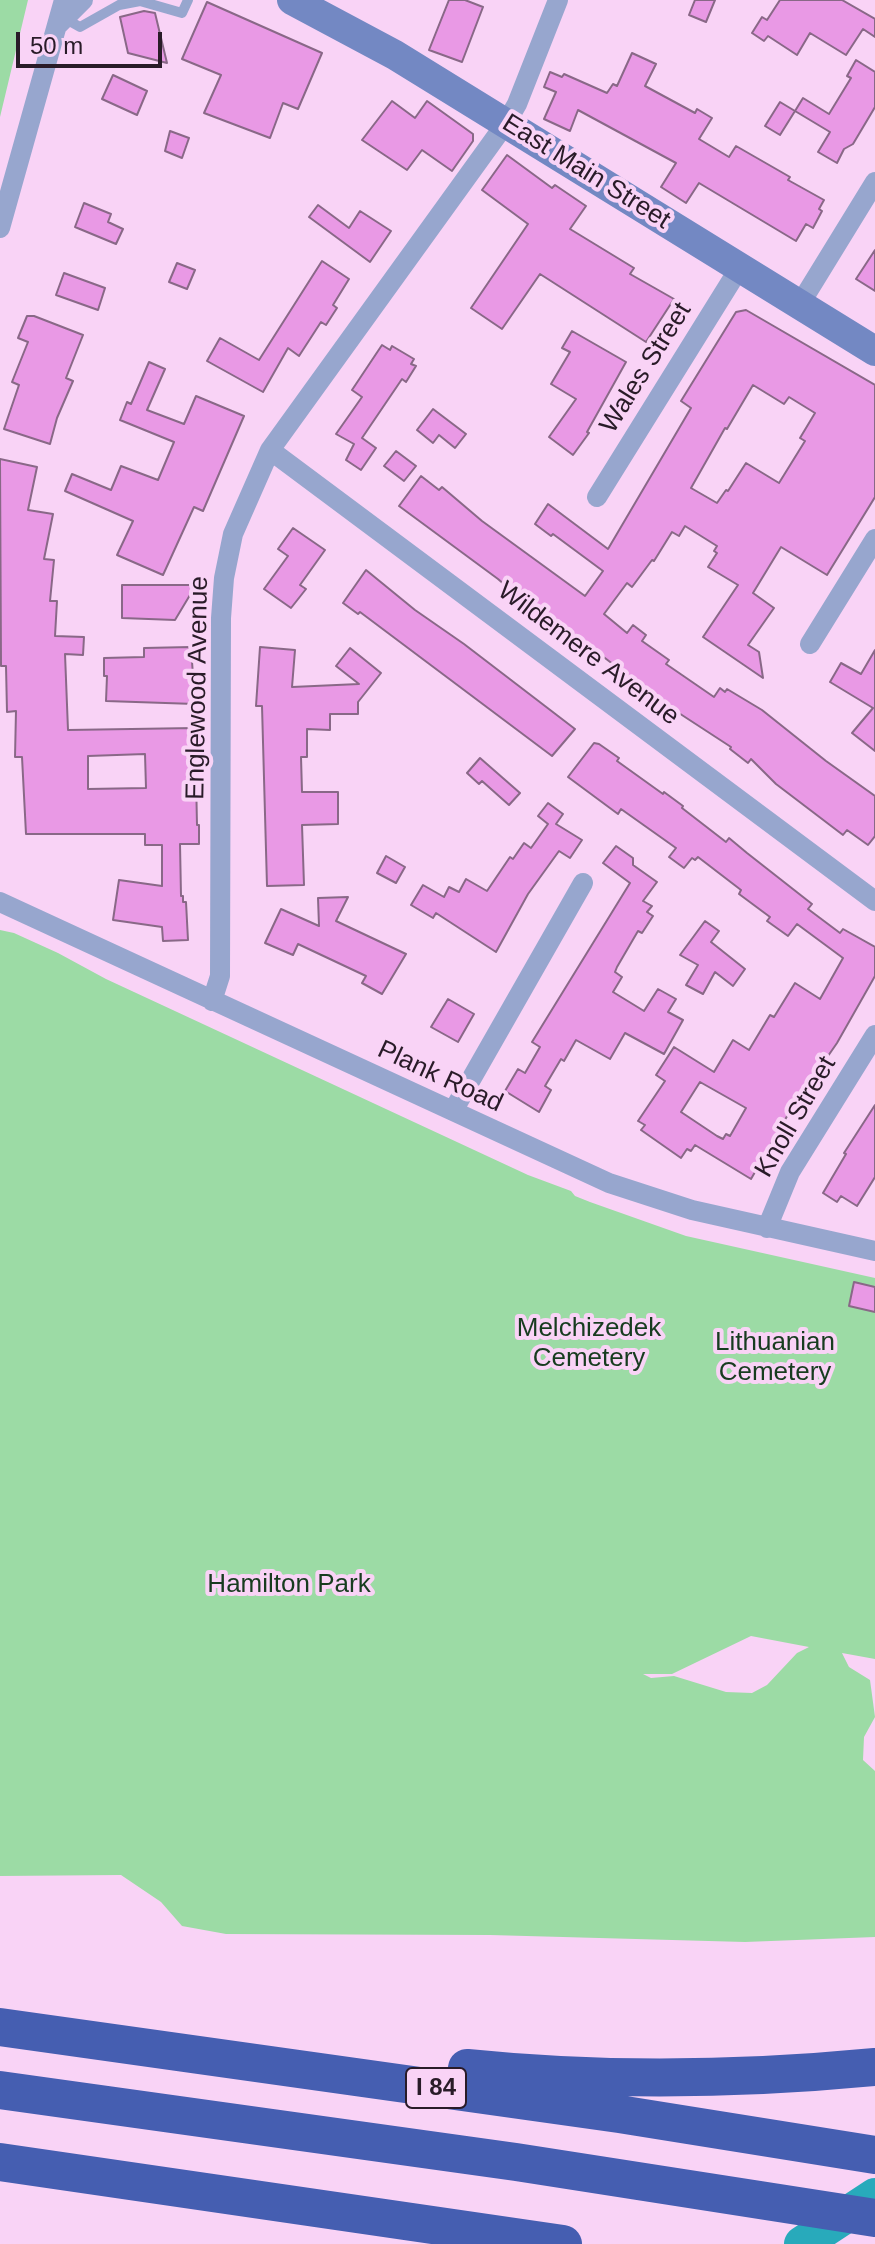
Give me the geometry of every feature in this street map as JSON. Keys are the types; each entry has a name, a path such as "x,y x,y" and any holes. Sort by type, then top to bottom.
{"highway":[{"name":"I 84","path":"0,2027 634,2116 874,2155"},
{"path":"309,2070 347,2060 372,2058 495,2071 626,2077 762,2075 875,2067"},
{"name":"I 84","path":"0,2090 530,2164 875,2218"},
{"path":"0,2162 563,2244"}],"main road":[{"name":"East Main Street","path":"292,0 328,8 506,123 875,351"}],"street":[{"path":"49,0 61,15"},
{"path":"0,228 61,15 83,0"},
{"name":"Englewood Avenue","path":"212,1001 220,976 221,618 224,578 233,534 270,450 506,123 517,104 558,0"},
{"path":"800,304 875,182"},
{"name":"Wales Street","path":"597,497 740,267"},
{"name":"Wildemere Avenue","path":"270,450 875,901"},
{"path":"810,644 875,539"},
{"path":"453,1111 583,883"},
{"name":"Plank Road","path":"0,902 578,1170 692,1210 875,1251"},
{"name":"Knoll Street","path":"767,1228 790,1172 875,1035"}],"lane":[{"path":"61,15 80,27 115,3 140,1 182,13 188,0"}],"green space":[{"path":"0,0 28,0 0,117"},
{"name":"Hamilton Park","path":"0,930 58,953 106,979 590,1202 686,1236 875,1278 875,1659 842,1653 849,1667 870,1680 875,1717 864,1737 863,1760 875,1771 875,1937 745,1942 490,1935 226,1934 182,1926 161,1902 121,1875 0,1876","holes":["751,1636 809,1647 797,1653 767,1685 752,1693 726,1692 674,1676 651,1678 643,1674 672,1674"]}],"building":[{"path":"449,0 465,0 483,7 462,62 429,50"},
{"path":"695,0 715,0 706,22 689,15"},
{"path":"780,0 842,0 875,19 875,37 863,29 846,55 810,33 797,55 768,36 764,41 752,33 762,17 767,20"},
{"path":"207,2 322,53 298,109 283,103 270,138 204,113 221,75 182,59"},
{"path":"144,11 155,13 167,63 128,53 120,17"},
{"path":"632,53 656,64 645,86 695,113 697,109 712,118 699,139 729,157 736,146 824,200 813,228 806,224 796,241 699,183 686,203 661,187 676,163 578,110 570,131 544,119 556,92 544,87 550,72 562,77 564,74 607,93 613,84 617,86"},
{"path":"856,60 875,72 875,107 853,144 844,149 837,163 818,152 830,132 795,111 803,98 829,114 851,78 847,76"},
{"path":"113,75 147,91 137,115 102,99"},
{"path":"392,101 415,118 427,101 473,134 473,141 452,171 422,150 407,170 362,140"},
{"path":"780,102 795,111 780,135 765,126"},
{"path":"170,131 189,138 182,158 165,151"},
{"path":"507,155 552,188 555,185 586,206 570,229 634,268 630,274 674,299 646,342 540,274 502,329 471,308 528,224 482,190"},
{"path":"84,203 111,214 108,222 123,229 116,244 75,227"},
{"path":"318,205 349,228 360,211 391,231 370,262 309,217"},
{"path":"875,250 875,291 856,279"},
{"path":"322,261 349,279 333,305 337,308 326,325 321,322 299,356 288,348 263,392 207,361 220,338 259,360"},
{"path":"177,263 195,270 187,289 169,282"},
{"path":"64,273 105,288 98,310 56,295"},
{"path":"746,310 875,385 875,497 827,575 781,547 753,593 774,608 748,645 759,652 763,678 703,637 738,585 708,567 717,553 714,551 717,546 685,526 679,536 672,532 654,561 632,587 627,583 604,614 627,633 633,625 646,635 642,641 669,660 666,664 714,697 720,688 725,692 727,689 762,710 875,796 875,836 868,845 847,830 843,835 776,784 751,759 748,763 731,747 665,704 399,506 421,476 439,490 442,487 482,521 585,596 603,571 535,524 548,504 608,549 691,408 681,401 736,312","holes":["753,385 784,404 789,397 815,413 800,438 805,441 779,483 746,463 717,503 691,488"]},
{"path":"27,316 83,335 66,378 73,381 50,444 4,429 19,385 12,382 28,342 18,338"},
{"path":"572,331 626,362 589,433 573,455 549,437 576,399 551,384 570,352 562,348"},
{"path":"382,345 390,350 392,346 414,359 411,364 416,366 406,382 402,379 362,438 376,448 361,470 346,460 354,444 336,434 362,397 352,390"},
{"path":"149,362 165,369 147,410 184,424 196,396 244,416 203,511 194,507 163,575 117,555 133,521 65,491 72,474 111,490 121,466 158,480 174,442 120,420 127,402 131,404"},
{"path":"433,409 466,434 455,448 439,435 433,443 417,430"},
{"path":"396,451 416,466 404,481 384,466"},
{"path":"0,459 37,467 28,510 53,514 44,559 54,560 50,601 57,601 55,636 84,637 83,655 65,654 68,730 195,728 199,844 180,844 181,896 186,902 188,940 163,941 162,927 113,920 119,880 162,886 162,845 145,845 145,834 26,834 22,757 15,757 16,711 7,712 6,666 1,666","holes":["145,754 146,788 88,789 88,756"]},
{"path":"293,528 325,550 300,585 306,589 291,608 264,589 288,556 278,549"},
{"path":"366,570 575,729 552,756 360,612 358,614 343,603"},
{"path":"122,585 196,585 175,620 122,618"},
{"path":"191,647 195,704 106,701 104,658 144,657 144,648"},
{"path":"260,647 295,650 292,687 359,684 336,666 350,648 381,673 358,702 358,714 330,714 330,730 307,729 307,757 301,757 302,792 338,792 338,824 302,825 304,885 267,886 262,706 256,706"},
{"path":"875,650 875,751 852,733 873,708 830,682 841,663 861,674"},
{"path":"594,743 599,744 619,758 617,761 683,806 726,842 729,838 812,904 808,909 840,933 843,929 875,947 875,976 837,1043 790,1111 751,1179 695,1145 691,1151 687,1149 681,1158 641,1130 645,1125 638,1121 665,1081 656,1075 674,1047 714,1072 733,1040 749,1050 770,1015 774,1017 795,983 820,999 843,958 797,924 788,936 767,921 770,917 739,894 741,890 698,857 695,860 692,858 684,868 669,857 676,848 621,809 618,814 568,777","holes":["700,1082 746,1108 730,1136 726,1134 723,1139 681,1112"]},
{"path":"480,758 520,793 509,805 482,781 479,784 467,773"},
{"path":"548,803 563,814 556,824 582,840 570,858 559,851 528,894 496,952 436,913 433,918 411,905 423,885 444,897 449,887 459,892 466,879 487,891 510,857 513,859 524,843 531,848 548,824 538,816"},
{"path":"616,846 633,858 633,865 657,882 643,901 652,906 647,912 653,916 642,933 638,931 617,967 615,972 622,977 613,992 644,1011 658,989 676,999 668,1012 683,1020 664,1054 625,1033 610,1059 576,1040 545,1086 551,1090 539,1112 505,1091 518,1069 525,1073 540,1047 532,1042 630,883 603,863"},
{"path":"386,856 405,867 396,883 377,873"},
{"path":"348,897 336,921 406,954 382,994 362,983 366,976 298,944 293,955 265,943 281,909 319,926 318,898"},
{"path":"705,921 719,931 711,942 745,969 733,986 715,972 703,994 686,985 698,965 680,955"},
{"path":"448,999 474,1014 458,1042 431,1027"},
{"path":"875,1105 875,1177 857,1206 841,1196 837,1202 823,1193"},
{"path":"854,1282 875,1287 875,1312 849,1306"}],"waterway":[{"path":"802,2244 875,2196"}],"park label":[{"name":"Melchizedek Cemetery","path":"589,1344"},
{"name":"Lithuanian Cemetery","path":"775,1358"}]}
